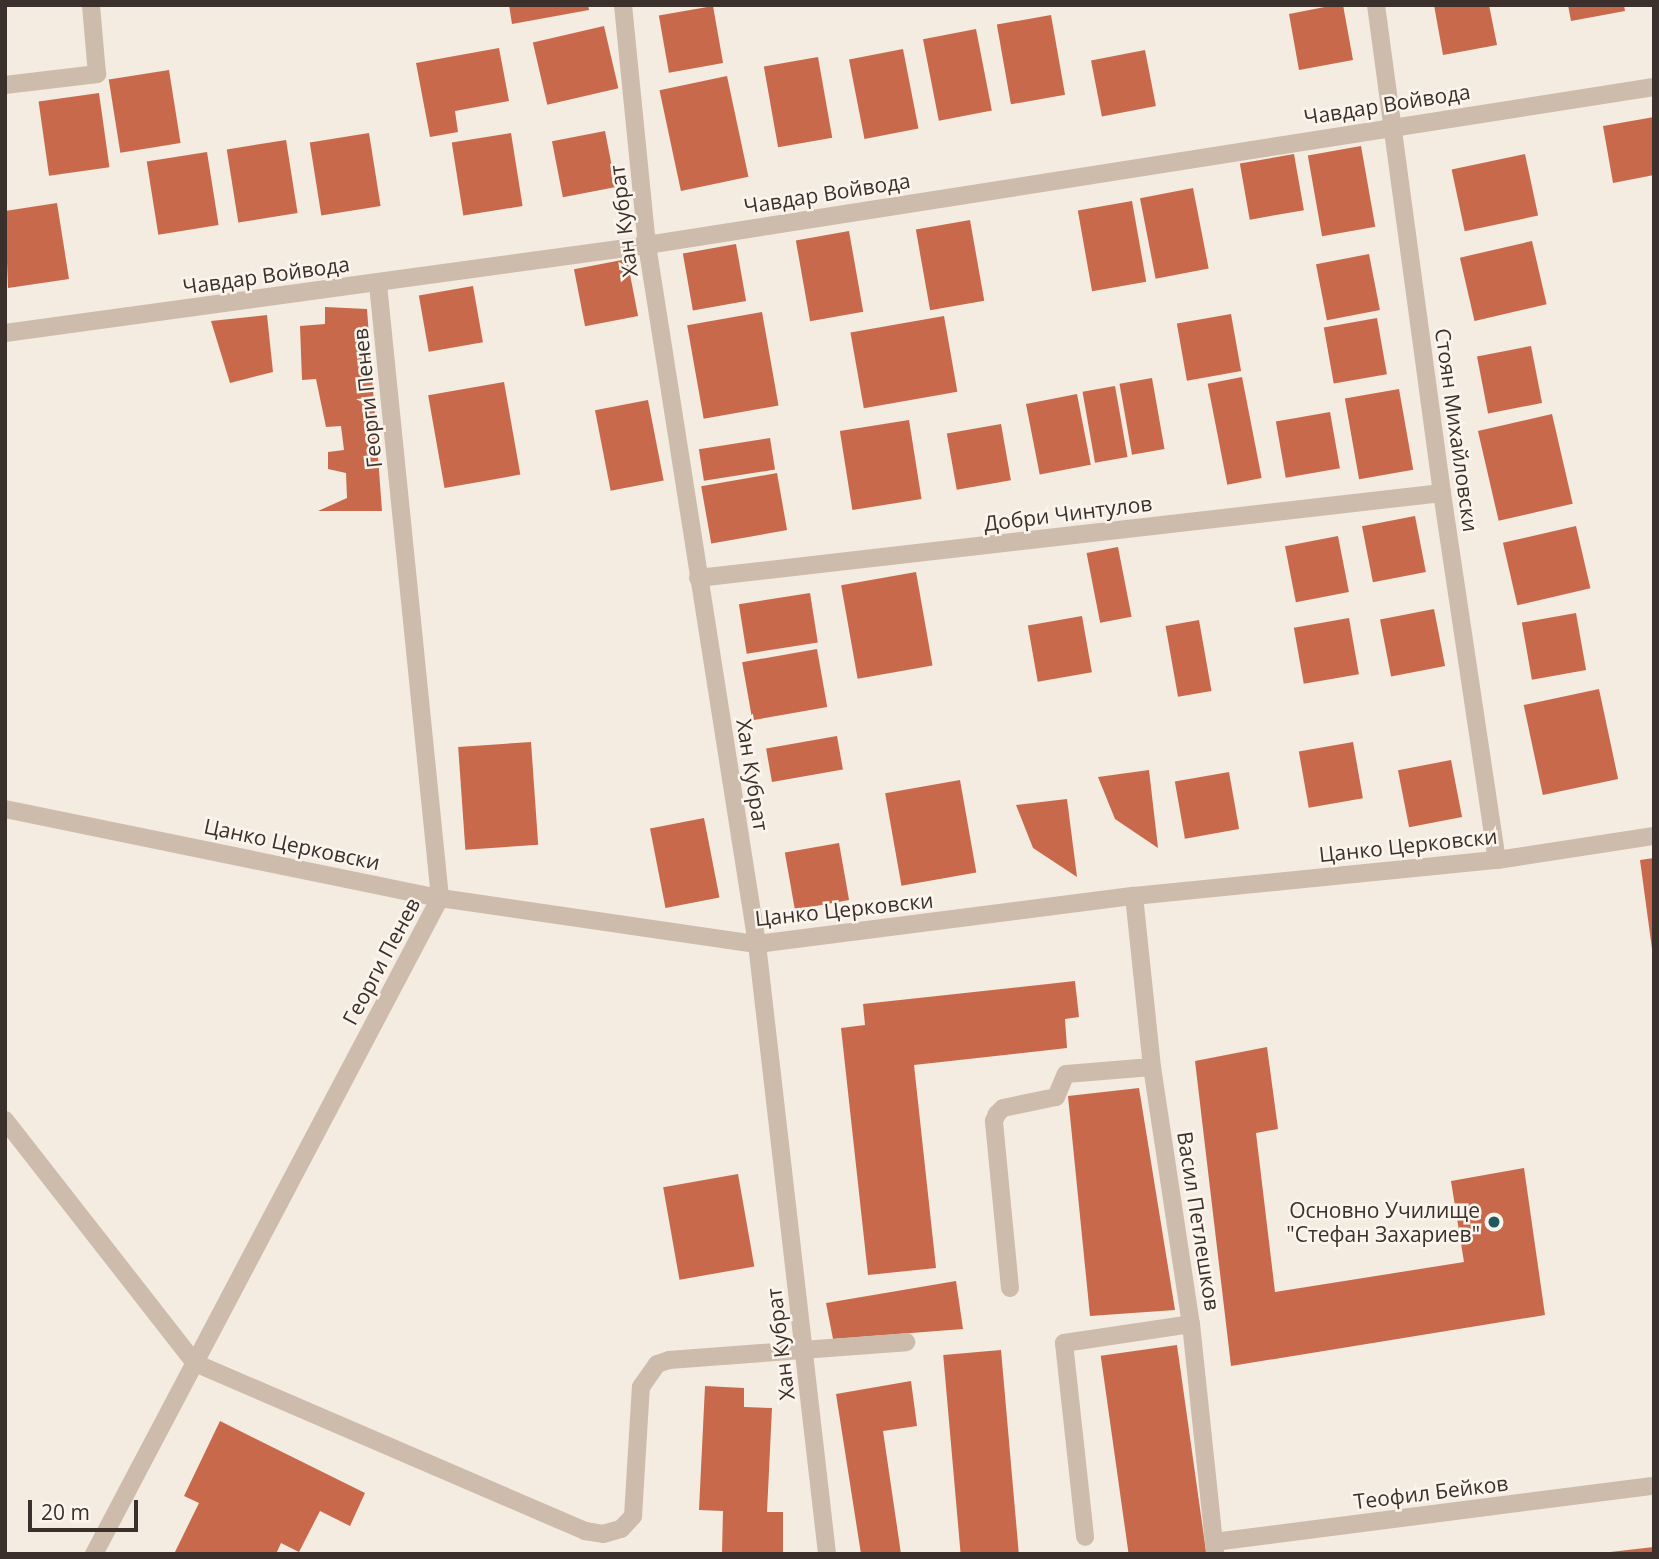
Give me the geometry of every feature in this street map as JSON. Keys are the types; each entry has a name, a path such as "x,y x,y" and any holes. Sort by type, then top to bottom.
{"street":[{"path":"5,85 97,74 91,5"},
{"name":"Хан Кубрат","path":"623,5 647,245 757,944 827,1554"},
{"name":"Стоян Михайловски","path":"1376,5 1442,493 1497,860"},
{"name":"Чавдар Войвода","path":"5,333 379,284 647,245 1654,87"},
{"name":"Георги Пенев","path":"94,1554 440,898 379,284"},
{"name":"Добри Чинтулов","path":"698,578 1442,493"},
{"name":"Цанко Церковски","path":"5,809 440,898 757,944 1134,896 1497,860 1654,835"},
{"name":"Васил Петлешков","path":"1134,896 1152,1067 1191,1324 1214,1548"},
{"path":"1010,1288 994,1121 997,1114 1003,1108 1056,1097 1066,1074 1152,1067"},
{"path":"5,1120 195,1363 585,1531 603,1534 621,1529 633,1516 641,1387 657,1364 669,1360 906,1342"},
{"path":"1085,1537 1064,1343 1191,1324"},
{"name":"Теофил Бейков","path":"1214,1548 1654,1486"}],"building":[{"path":"509,5 588,5 589,10 512,24"},
{"path":"1343,5 1353,60 1299,70 1289,14"},
{"path":"1434,5 1489,5 1497,45 1443,55"},
{"path":"1568,5 1624,5 1625,11 1571,21"},
{"path":"713,6 723,63 669,73 659,16"},
{"path":"1051,15 1065,95 1011,104 997,25"},
{"path":"604,26 618,88 547,105 533,42"},
{"path":"976,29 992,110 939,121 923,39"},
{"path":"499,48 509,101 455,111 458,132 430,137 416,63"},
{"path":"903,49 918,129 864,139 849,59"},
{"path":"1145,50 1156,106 1102,116 1091,60"},
{"path":"818,57 832,138 778,147 764,67"},
{"path":"169,70 181,143 120,153 109,80"},
{"path":"727,76 748,177 681,191 660,90"},
{"path":"99,93 109,167 49,176 39,101"},
{"path":"1654,117 1654,175 1613,183 1603,126"},
{"path":"605,131 616,187 563,197 552,141"},
{"path":"369,133 381,206 321,215 310,142"},
{"path":"511,133 523,206 463,215 452,142"},
{"path":"286,140 298,213 238,222 227,149"},
{"path":"1361,146 1375,227 1322,236 1308,155"},
{"path":"207,152 219,225 158,235 147,162"},
{"path":"1294,154 1304,210 1250,220 1240,164"},
{"path":"1525,154 1538,216 1465,231 1452,170"},
{"path":"1193,188 1209,268 1156,279 1140,198"},
{"path":"1132,201 1146,282 1092,291 1078,211"},
{"path":"57,203 69,279 8,288 5,211"},
{"path":"970,220 984,301 930,310 916,230"},
{"path":"849,231 863,312 810,321 796,240"},
{"path":"1532,241 1547,304 1475,321 1460,258"},
{"path":"736,244 746,301 693,310 683,253"},
{"path":"1369,254 1380,310 1327,320 1316,264"},
{"path":"627,259 638,316 585,326 574,269"},
{"path":"473,286 483,342 429,352 419,296"},
{"path":"325,307 367,309 382,511 318,511 347,498 346,473 328,469 328,452 344,450 341,426 326,427 316,379 302,380 300,326 325,324"},
{"path":"762,312 778,406 704,419 687,325"},
{"path":"1231,314 1241,371 1187,381 1177,324"},
{"path":"267,315 273,372 230,383 211,321"},
{"path":"944,316 957,392 864,408 850,332"},
{"path":"1377,318 1387,374 1334,384 1324,327"},
{"path":"1531,346 1542,403 1488,413 1477,356"},
{"path":"1242,377 1262,478 1227,485 1208,384"},
{"path":"1152,378 1165,449 1132,455 1120,384"},
{"path":"504,382 520,475 444,488 428,395"},
{"path":"1115,386 1128,457 1095,463 1083,392"},
{"path":"1399,389 1413,470 1359,479 1345,399"},
{"path":"1077,394 1091,465 1040,475 1026,404"},
{"path":"648,400 664,480 611,491 595,410"},
{"path":"1330,412 1340,468 1286,478 1276,422"},
{"path":"1552,414 1573,504 1499,521 1478,431"},
{"path":"909,420 922,499 852,510 840,431"},
{"path":"1001,424 1011,480 957,490 947,434"},
{"path":"770,438 775,470 704,481 699,449"},
{"path":"777,473 787,530 711,543 701,486"},
{"path":"1415,516 1426,572 1373,582 1362,526"},
{"path":"1576,526 1590,588 1517,605 1503,543"},
{"path":"1338,536 1349,592 1296,602 1285,546"},
{"path":"1118,547 1132,617 1100,623 1087,553"},
{"path":"916,572 932,666 858,679 841,585"},
{"path":"810,593 818,642 747,654 739,604"},
{"path":"1434,609 1445,666 1391,676 1380,619"},
{"path":"1576,613 1586,670 1532,680 1522,623"},
{"path":"1082,616 1092,672 1038,682 1028,626"},
{"path":"1349,618 1359,674 1304,684 1294,628"},
{"path":"1199,620 1212,691 1178,697 1166,626"},
{"path":"817,649 827,707 752,720 742,662"},
{"path":"1599,689 1618,779 1543,795 1524,705"},
{"path":"837,736 843,769 772,782 766,749"},
{"path":"531,742 538,845 465,850 458,747"},
{"path":"1353,742 1363,798 1309,808 1299,752"},
{"path":"1451,760 1462,817 1409,827 1398,770"},
{"path":"1149,770 1158,848 1115,819 1098,777"},
{"path":"1229,772 1239,829 1185,839 1175,782"},
{"path":"960,780 976,873 901,886 885,793"},
{"path":"1067,799 1077,877 1033,848 1016,805"},
{"path":"704,818 719,898 665,908 650,828"},
{"path":"839,843 849,900 795,910 785,853"},
{"path":"1654,858 1654,949 1652,949 1640,860"},
{"path":"1075,981 1079,1017 1065,1019 1067,1048 914,1065 936,1268 868,1275 841,1028 865,1025 863,1004"},
{"name":"Основно Училище \"Стефан Захариев\"","path":"1267,1047 1278,1129 1256,1133 1275,1292 1464,1262 1451,1181 1524,1168 1545,1315 1231,1366 1195,1061"},
{"path":"1139,1088 1175,1310 1090,1316 1068,1096"},
{"path":"738,1174 754,1267 679,1280 663,1187"},
{"path":"956,1281 963,1329 833,1339 826,1303"},
{"path":"1177,1345 1206,1554 1129,1554 1101,1356"},
{"path":"1001,1350 1019,1554 961,1554 943,1355"},
{"path":"911,1381 917,1426 883,1431 901,1554 861,1554 836,1394"},
{"path":"705,1386 744,1388 744,1407 772,1408 767,1512 783,1512 783,1554 722,1554 723,1511 699,1510"},
{"path":"220,1421 365,1493 350,1526 320,1511 299,1552 281,1543 276,1554 174,1554 199,1503 184,1496"},
{"path":"1654,1547 1654,1554 1610,1554 1610,1552"}],"place":[{"name":"Основно Училище \"Стефан Захариев\"","path":"1494,1222"}]}
